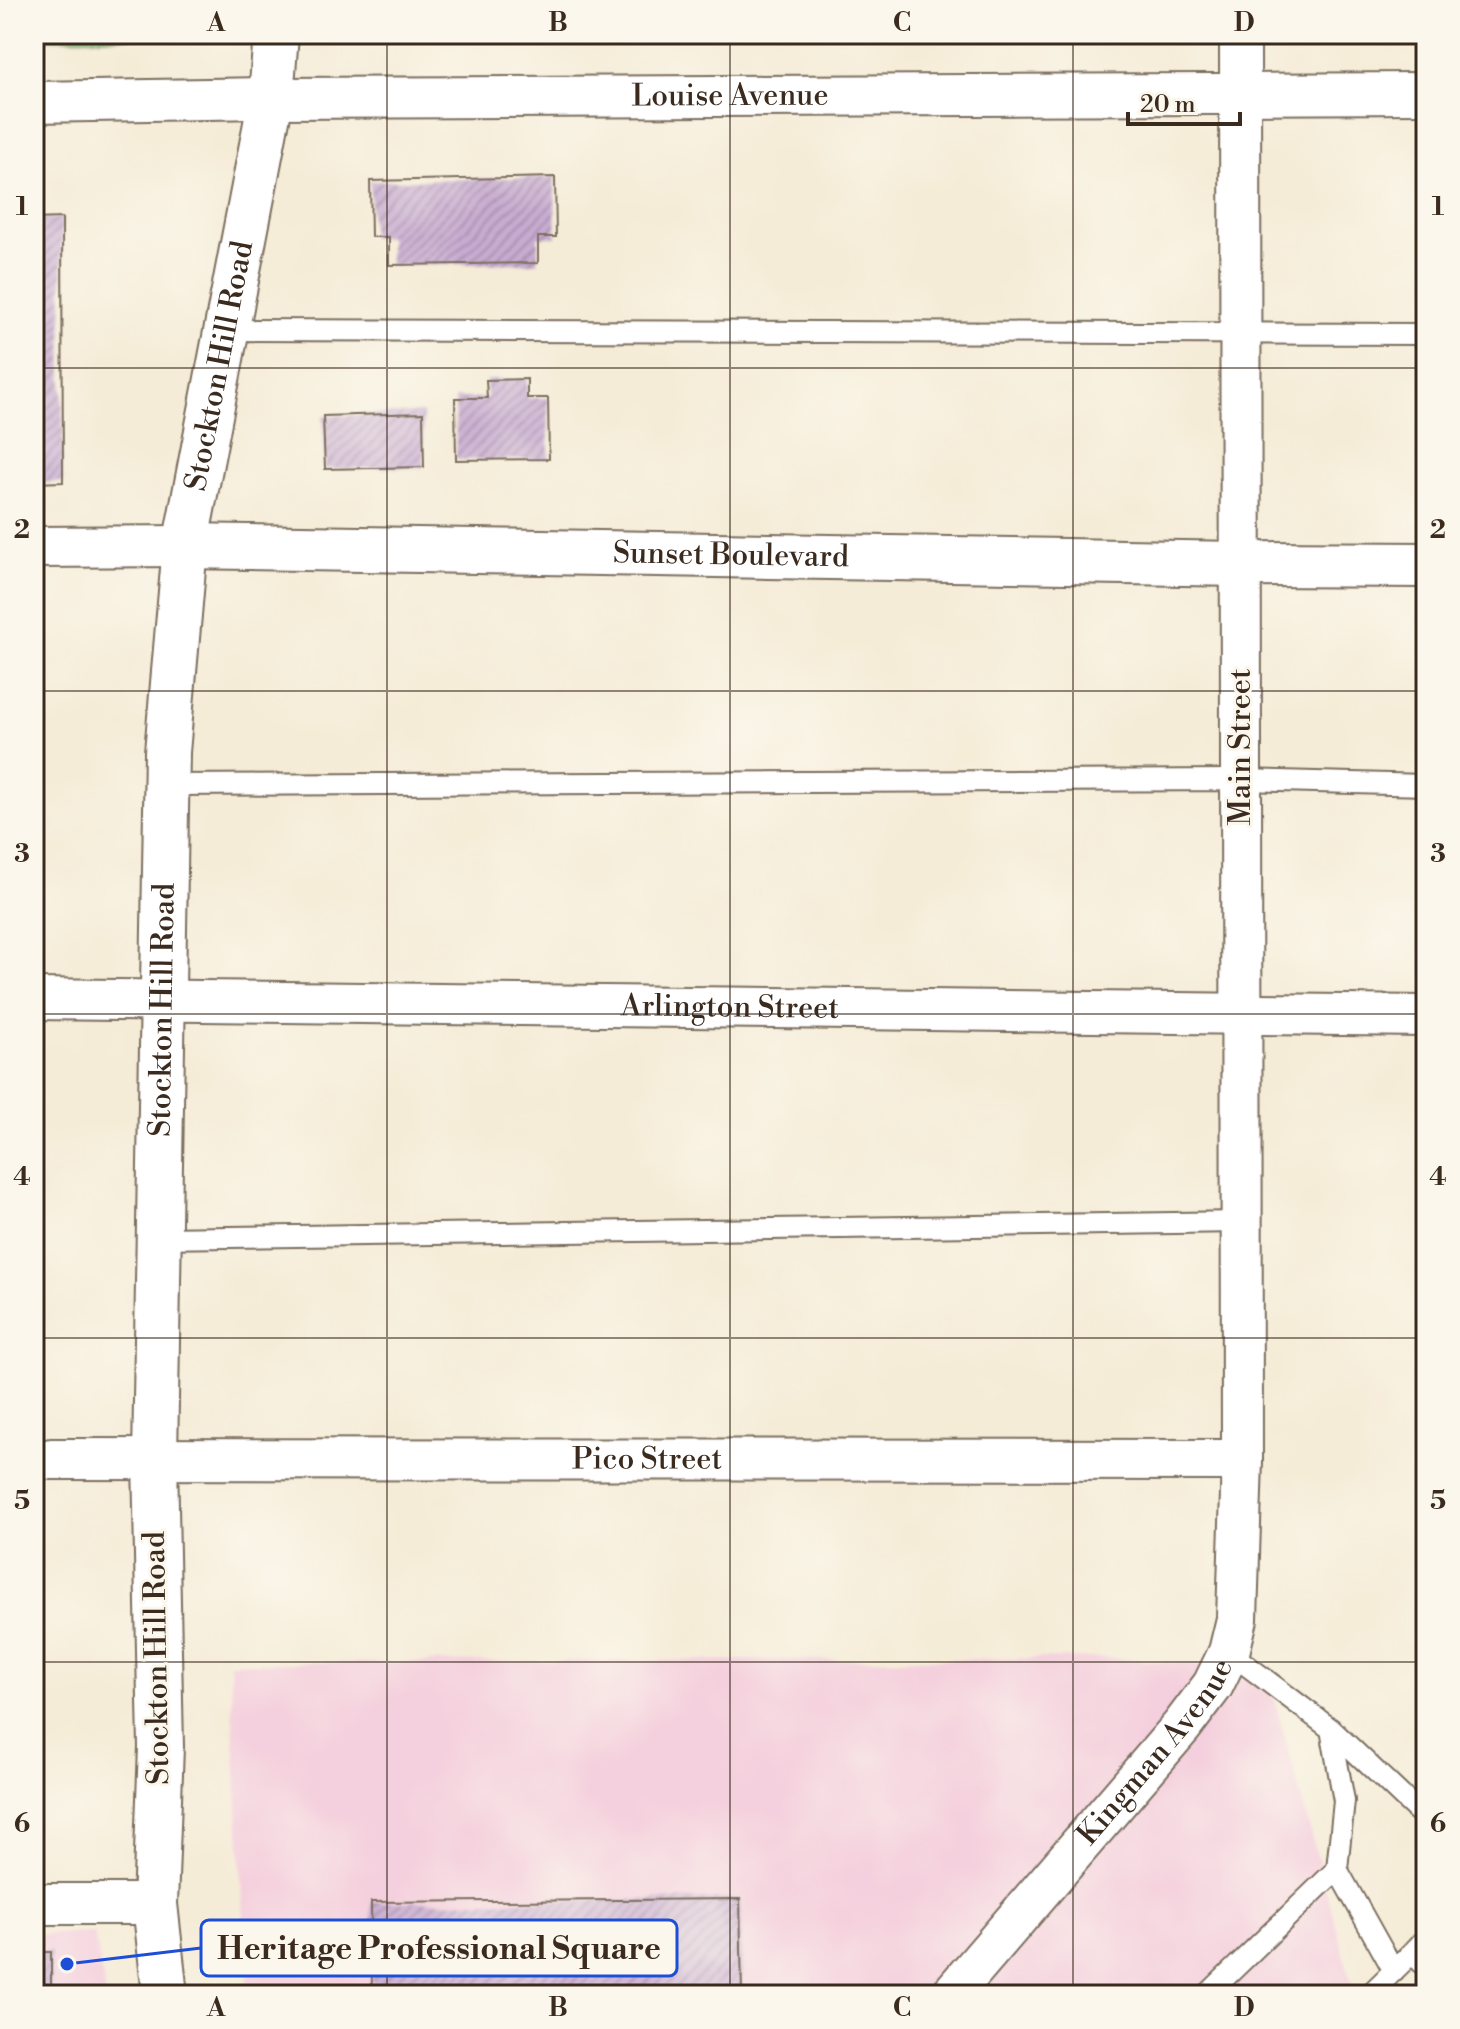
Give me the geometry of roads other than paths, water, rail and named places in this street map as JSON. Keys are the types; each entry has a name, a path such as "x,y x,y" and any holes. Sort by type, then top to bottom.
{"main road":[{"name":"Stockton Hill Road","path":"165,1995 155,1904 161,1747 155,1459 167,752 185,546 271,98 276,34"},
{"name":"Sunset Boulevard","path":"185,546 1426,565"}],"street":[{"name":"Main Street","path":"1240,34 1242,1460"},
{"name":"Louise Avenue","path":"34,102 271,98 1426,93"},
{"name":"Sunset Boulevard","path":"34,547 185,546"},
{"name":"Arlington Street","path":"34,999 1426,1016"},
{"name":"Pico Street","path":"51,1459 1242,1460"},
{"name":"Kingman Avenue","path":"951,1995 1182,1726 1213,1685 1229,1652 1237,1619 1242,1460"},
{"path":"34,1904 155,1904"}],"lane":[{"path":"227,330 1426,334"},
{"path":"167,785 1241,780 1426,785"},
{"path":"159,1238 1241,1222"},
{"path":"1229,1652 1331,1729 1426,1819"},
{"path":"1331,1729 1344,1801 1337,1869 1394,1971"},
{"path":"1210,1994 1337,1869"},
{"path":"1369,1995 1394,1971 1421,1952"}],"place":[{"name":"Heritage Professional Square","path":"67,1964"}]}
